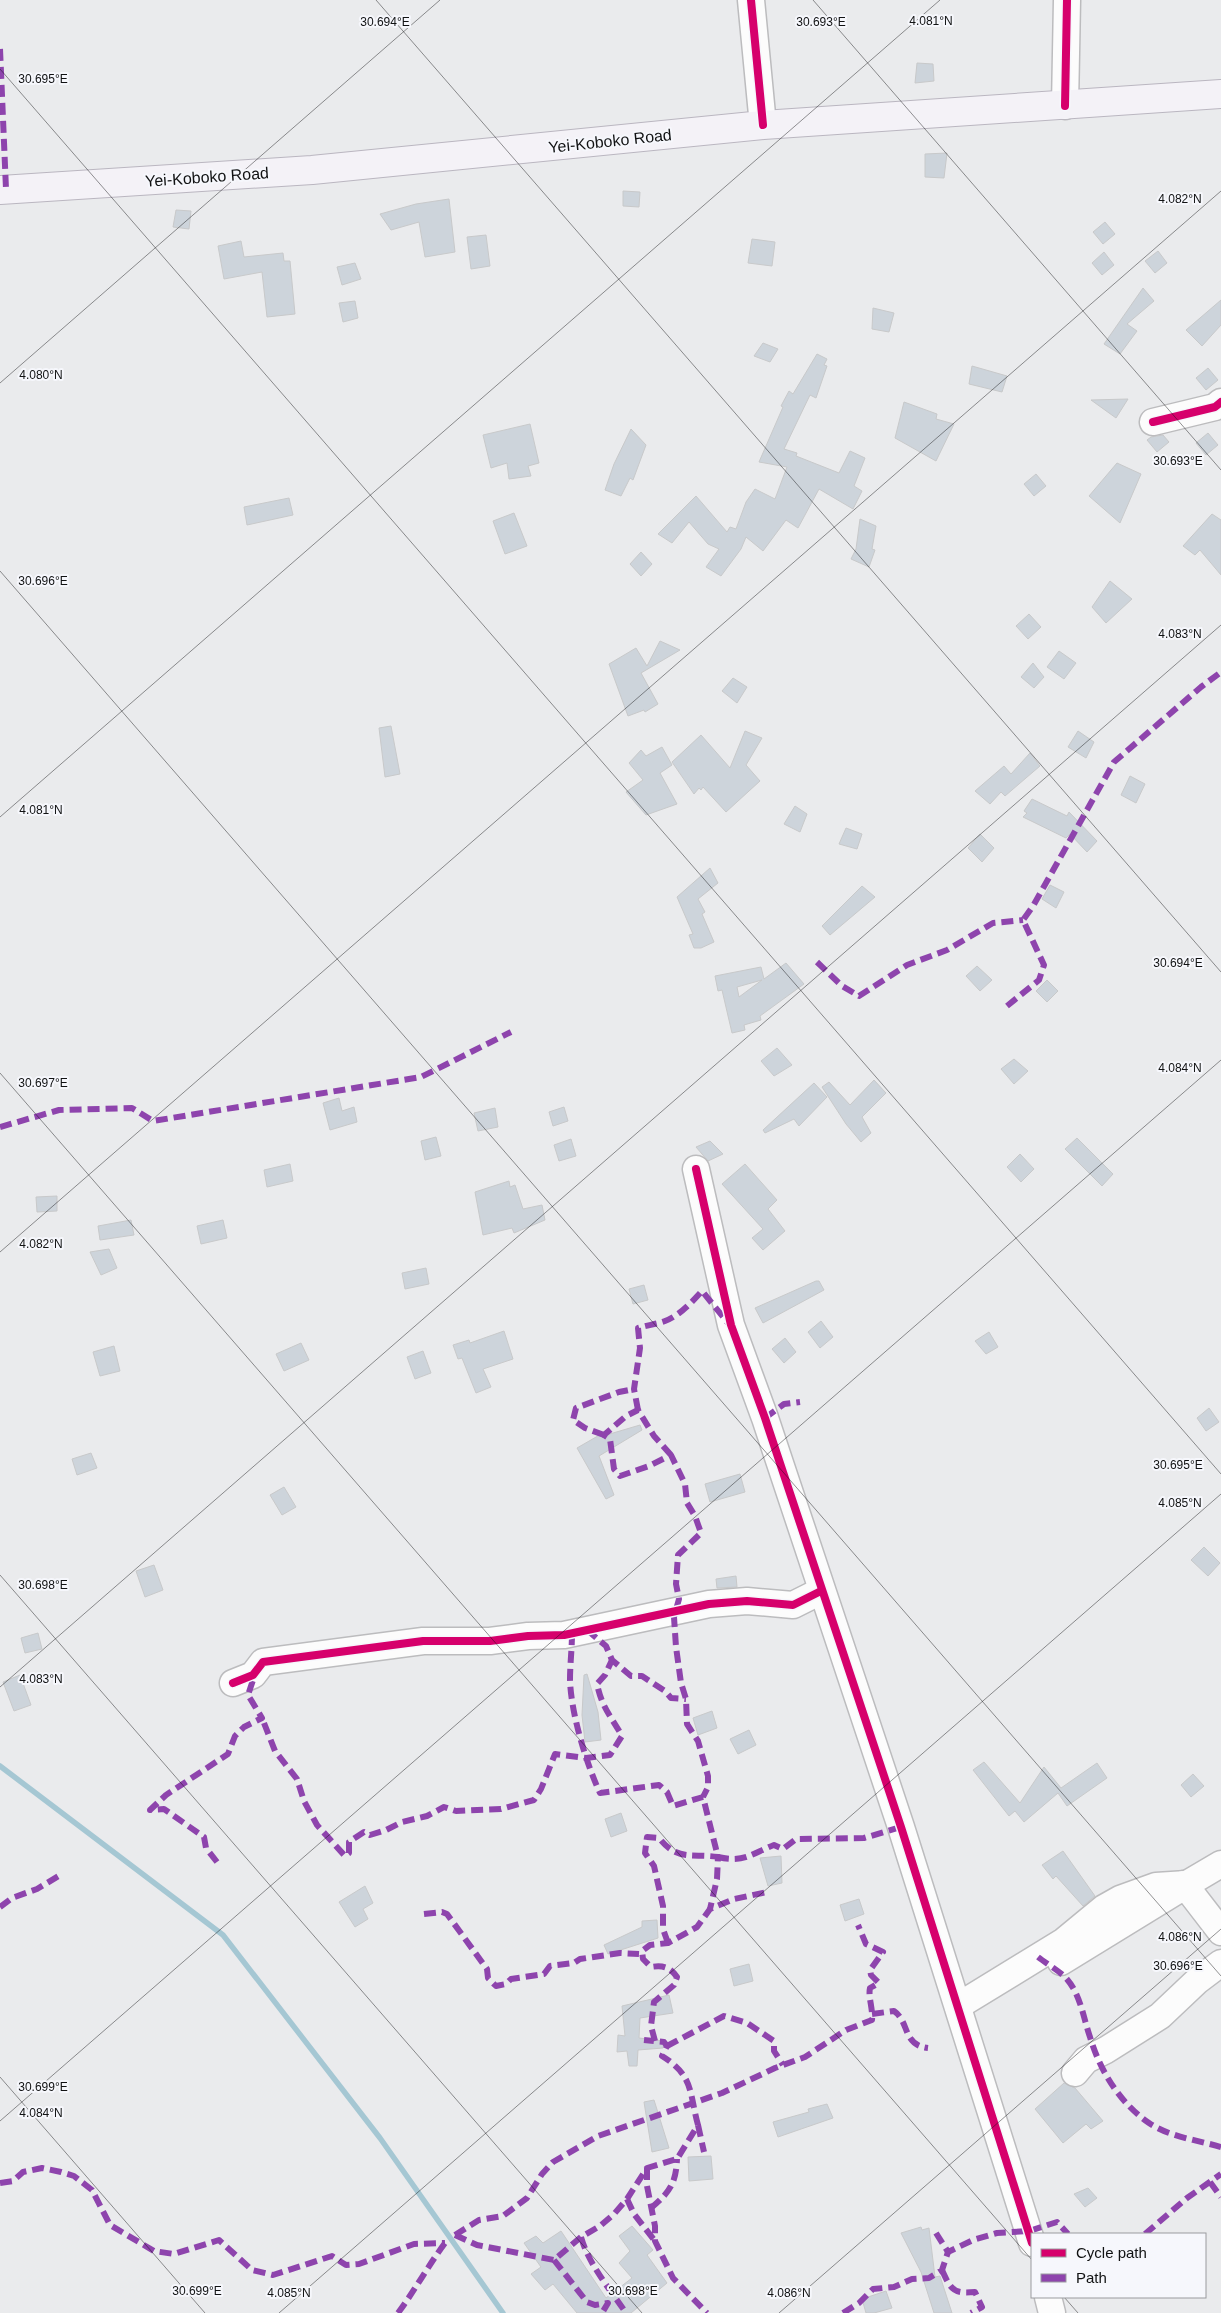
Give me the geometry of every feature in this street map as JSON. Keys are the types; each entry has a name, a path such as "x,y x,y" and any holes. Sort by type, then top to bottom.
{"main road":[{"name":"Yei-Koboko Road","path":"0,190 312,170 763,126 1221,94"}],"street":[{"path":"751,0 763,126"},
{"path":"1065,106 1067,0"},
{"path":"1153,422 1215,407 1221,402"},
{"path":"696,1169 731,1325 765,1418 901,1827 1031,2240"},
{"path":"233,1683 253,1676 263,1662 423,1641 490,1642 528,1636 564,1635 709,1604 747,1601 793,1604 821,1591"},
{"path":"958,2006 1064,1941 1104,1908 1120,1899 1156,1886 1184,1884 1221,1864"},
{"path":"1184,1884 1221,1932"},
{"path":"1075,2073 1086,2060 1106,2050 1160,2016 1197,1981 1221,1963"},
{"path":"1048,2298 1052,2313"}],"building":[{"path":"917,63 933,64 934,81 915,83"},
{"path":"947,153 944,178 925,177 925,154"},
{"path":"623,191 640,192 639,207 623,206"},
{"path":"449,199 455,252 425,257 419,222 391,230 380,214 416,204"},
{"path":"176,210 191,211 189,229 173,227"},
{"path":"1105,222 1115,234 1103,244 1093,232"},
{"path":"486,235 490,266 471,269 467,237"},
{"path":"752,239 775,242 772,266 748,263"},
{"path":"241,241 244,257 283,253 284,261 290,261 295,314 267,317 262,272 224,279 218,246"},
{"path":"1158,251 1167,263 1155,273 1145,261"},
{"path":"1104,252 1114,265 1102,275 1092,263"},
{"path":"355,263 361,279 342,285 337,267"},
{"path":"1143,288 1154,301 1127,324 1137,331 1120,354 1104,344"},
{"path":"1221,300 1221,325 1202,346 1186,330"},
{"path":"355,301 358,318 343,322 339,303"},
{"path":"873,308 894,313 889,332 872,329"},
{"path":"763,343 778,349 770,362 754,356"},
{"path":"817,354 827,359 824,365 827,366 816,398 810,395 784,449 797,453 796,456 839,473 850,451 865,458 854,486 862,491 853,509 819,489 798,528 786,520 763,551 746,537 741,549 721,576 706,567 719,549 708,544 689,522 672,543 658,534 696,496 727,532 730,527 736,529 746,502 755,489 775,499 787,467 759,462 783,407 781,406 789,391 793,394"},
{"path":"972,366 1007,376 1002,392 969,384"},
{"path":"1208,368 1218,380 1206,390 1196,378"},
{"path":"1128,399 1116,418 1091,400"},
{"path":"904,402 937,414 936,419 954,424 936,461 895,438"},
{"path":"530,424 539,463 528,466 531,476 509,479 507,463 491,468 483,435"},
{"path":"631,429 646,445 633,480 630,478 621,496 605,490 614,464"},
{"path":"1208,433 1218,445 1206,455 1196,443"},
{"path":"1163,435 1169,442 1157,452 1147,440 1151,437"},
{"path":"1117,463 1141,474 1120,523 1089,496"},
{"path":"1036,474 1046,486 1034,496 1024,484"},
{"path":"289,498 293,515 247,525 244,507"},
{"path":"514,513 527,546 505,554 493,521"},
{"path":"1212,514 1221,520 1221,575 1200,550 1195,555 1183,546"},
{"path":"860,519 876,526 872,549 875,550 869,567 851,559 856,549"},
{"path":"641,552 652,564 641,576 630,564"},
{"path":"1110,581 1132,599 1106,623 1092,607"},
{"path":"1029,614 1041,627 1028,639 1016,626"},
{"path":"660,641 680,650 641,673 658,704 645,712 644,710 628,716 609,664 636,648 647,666"},
{"path":"1059,651 1076,663 1064,679 1047,667"},
{"path":"1033,663 1044,677 1034,688 1021,677"},
{"path":"733,678 747,687 737,703 722,691"},
{"path":"391,726 400,774 385,777 379,728"},
{"path":"745,731 762,738 746,765 760,781 726,812 703,787 701,790 699,788 694,794 672,762 701,735 730,768"},
{"path":"1078,731 1094,742 1086,758 1068,747"},
{"path":"662,747 672,765 660,773 677,804 646,815 626,792 643,780 629,763 641,750 646,756"},
{"path":"1030,753 1040,766 1005,796 1001,792 990,804 975,791 1004,766 1011,774"},
{"path":"1130,776 1145,784 1136,803 1121,795"},
{"path":"1032,799 1067,816 1069,812 1097,841 1087,852 1070,834 1066,838 1023,817 1027,813 1024,811"},
{"path":"795,806 807,814 800,832 784,824"},
{"path":"846,828 862,834 857,849 839,844"},
{"path":"980,834 994,848 982,862 968,848"},
{"path":"710,868 718,883 698,899 705,912 702,914 714,942 701,948 694,948 689,935 693,934 677,897"},
{"path":"1050,885 1064,892 1056,908 1042,899"},
{"path":"862,886 875,897 830,935 822,926"},
{"path":"786,963 804,984 760,1016 761,1020 744,1025 745,1030 732,1033 722,990 718,991 715,976 761,967 764,979","holes":["762,980 739,997 737,987"]},
{"path":"977,966 992,980 980,991 966,976"},
{"path":"1047,980 1058,991 1047,1002 1036,991"},
{"path":"777,1048 792,1065 774,1076 761,1061"},
{"path":"1014,1059 1028,1071 1014,1084 1001,1069"},
{"path":"874,1080 886,1093 862,1117 871,1133 861,1142 846,1124 822,1087 829,1082 850,1105"},
{"path":"814,1083 827,1097 799,1126 794,1119 765,1133 763,1130"},
{"path":"339,1098 342,1111 354,1107 357,1122 330,1130 323,1103"},
{"path":"564,1107 568,1121 553,1126 549,1112"},
{"path":"495,1108 498,1127 478,1131 474,1113"},
{"path":"436,1137 441,1156 425,1160 421,1141"},
{"path":"1077,1138 1113,1174 1102,1186 1065,1149"},
{"path":"571,1139 576,1156 559,1161 554,1145"},
{"path":"710,1141 723,1154 708,1161 696,1147"},
{"path":"1020,1154 1034,1169 1021,1182 1007,1167"},
{"path":"290,1164 293,1181 267,1187 264,1170"},
{"path":"745,1164 777,1200 768,1209 785,1231 763,1250 752,1238 763,1229 722,1184"},
{"path":"509,1181 510,1187 515,1185 523,1209 542,1205 545,1220 514,1233 512,1228 483,1235 475,1192"},
{"path":"57,1196 57,1211 37,1212 36,1197"},
{"path":"131,1220 134,1235 100,1240 98,1226"},
{"path":"223,1220 227,1238 201,1244 197,1226"},
{"path":"109,1249 117,1268 101,1275 90,1252"},
{"path":"426,1268 429,1284 405,1289 402,1273"},
{"path":"819,1281 824,1290 763,1323 755,1308"},
{"path":"644,1285 648,1300 633,1304 629,1289"},
{"path":"821,1321 833,1337 820,1348 808,1332"},
{"path":"504,1331 513,1359 483,1369 491,1387 476,1393 462,1358 458,1359 453,1345 469,1340 470,1343"},
{"path":"989,1332 998,1347 986,1354 975,1341"},
{"path":"785,1338 796,1352 784,1363 772,1349"},
{"path":"301,1343 309,1360 284,1371 276,1354"},
{"path":"114,1346 120,1371 100,1376 93,1352"},
{"path":"423,1351 431,1373 415,1379 407,1357"},
{"path":"1209,1408 1219,1422 1206,1431 1197,1418"},
{"path":"640,1425 642,1430 599,1456 614,1495 606,1499 577,1448 603,1433 603,1436"},
{"path":"91,1453 97,1468 77,1475 72,1459"},
{"path":"740,1474 745,1492 710,1502 705,1484"},
{"path":"284,1487 296,1507 282,1515 270,1495"},
{"path":"1204,1547 1220,1563 1208,1576 1191,1560"},
{"path":"154,1565 163,1590 145,1597 136,1571"},
{"path":"736,1576 737,1587 717,1588 716,1579"},
{"path":"38,1633 42,1649 25,1653 21,1638"},
{"path":"587,1674 598,1712 601,1740 585,1742 582,1715 584,1675"},
{"path":"20,1675 31,1705 14,1711 3,1682"},
{"path":"712,1711 717,1728 698,1735 693,1718"},
{"path":"749,1730 756,1745 738,1754 730,1739"},
{"path":"984,1762 1020,1803 1044,1767 1061,1788 1097,1763 1107,1778 1067,1806 1058,1793 1024,1822 1015,1811 1009,1816 973,1770"},
{"path":"1193,1774 1204,1786 1191,1797 1181,1785"},
{"path":"621,1813 627,1831 611,1837 605,1819"},
{"path":"1063,1851 1095,1896 1083,1906 1056,1876 1053,1879 1042,1865"},
{"path":"781,1856 782,1883 768,1886 760,1858"},
{"path":"365,1886 373,1903 363,1909 368,1919 355,1927 339,1902"},
{"path":"859,1899 864,1914 845,1921 840,1905"},
{"path":"657,1920 658,1938 608,1954 604,1945 642,1927 642,1921"},
{"path":"749,1964 753,1981 734,1986 730,1969"},
{"path":"669,1995 673,2013 640,2018 639,2038 664,2041 663,2048 638,2050 637,2066 629,2066 627,2051 617,2052 618,2035 625,2036 622,2006"},
{"path":"1064,2083 1075,2088 1103,2121 1091,2129 1086,2124 1063,2143 1035,2109"},
{"path":"654,2100 669,2148 652,2152 644,2102"},
{"path":"827,2104 833,2118 778,2137 773,2122 809,2112 808,2109"},
{"path":"711,2156 713,2179 689,2181 688,2157"},
{"path":"1088,2188 1097,2198 1085,2207 1074,2194"},
{"path":"632,2226 653,2250 647,2255 667,2283 631,2313 577,2313 553,2284 545,2290 531,2274 541,2267 524,2243 536,2236 543,2243 561,2231 606,2298 632,2278 619,2263 630,2251 619,2236"},
{"path":"921,2227 922,2230 929,2228 935,2277 940,2276 952,2313 934,2313 921,2272 901,2233"},
{"path":"886,2291 892,2308 874,2313 866,2313 862,2299"}],"waterway":[{"path":"0,1766 223,1935 380,2138 503,2313"}],"marked path":[{"path":"0,49 6,189"},
{"path":"1007,1006 1039,980 1044,965 1023,920 1033,906 1114,762 1221,672"},
{"path":"817,962 842,986 859,996 907,965 947,950 993,923 1023,920"},
{"path":"0,1127 59,1110 132,1108 153,1121 421,1077 511,1032"},
{"path":"638,1410 634,1389 640,1348 638,1328 670,1319 685,1308 702,1291 728,1323"},
{"path":"604,1435 585,1428 573,1420 576,1408 619,1392 634,1389"},
{"path":"765,1418 784,1404 800,1402"},
{"path":"671,1455 654,1436 638,1410 626,1416 604,1435 610,1439 614,1469 620,1476 649,1466 671,1455 685,1484 687,1503 695,1516 701,1533 678,1555 676,1584 679,1599 674,1617 681,1683 686,1699 687,1724 698,1741 708,1776 708,1787 703,1797"},
{"path":"587,1630 606,1646 612,1660 631,1676 642,1676 665,1691 671,1698 686,1699"},
{"path":"572,1633 570,1680 573,1707 585,1753 600,1793 659,1785 667,1792 673,1806 703,1797 718,1857 727,1859 747,1857 774,1845 783,1849 796,1839 864,1838 901,1827"},
{"path":"264,1723 275,1751 297,1779 304,1801 317,1825 345,1856 349,1853 349,1842 364,1832 370,1835 402,1822 427,1816 444,1807 456,1811 501,1809 534,1800 541,1789 555,1754 586,1758 610,1755 622,1736 604,1706 597,1684 605,1675 612,1660"},
{"path":"217,1862 206,1848 204,1837 164,1809 150,1810 166,1795 228,1754 235,1736 244,1727 262,1718 248,1695 253,1680"},
{"path":"668,1943 663,1929 663,1906 654,1866 645,1853 647,1837 659,1838 666,1846 679,1854 718,1857 717,1879 710,1909"},
{"path":"0,1907 12,1898 37,1889 62,1874"},
{"path":"655,2041 651,2026 654,2002 674,1985 677,1977 666,1968 659,1966 651,1967 643,1959 642,1951 650,1945 668,1943 697,1927 710,1909 734,1899 767,1892"},
{"path":"424,1914 442,1912 447,1914 487,1969 488,1978 496,1986 506,1984 511,1979 544,1974 550,1966 574,1963 580,1959 620,1953 639,1954"},
{"path":"455,2235 479,2220 503,2216 527,2198 542,2174 553,2162 598,2136 722,2093 775,2068 805,2057 846,2030 872,2020 870,1988 879,1983 871,1975 870,1970 883,1952 866,1944 858,1925"},
{"path":"1038,1957 1063,1975 1071,1985 1078,1999 1099,2062 1112,2085 1129,2106 1157,2128 1184,2138 1221,2147"},
{"path":"872,2014 894,2011 902,2021 910,2038 920,2046 928,2048"},
{"path":"667,2046 724,2016 747,2023 774,2041 774,2051 783,2065"},
{"path":"455,2235 477,2245 554,2260 581,2237 600,2226 614,2214 627,2199 647,2168 677,2159 698,2125 689,2086 680,2071 662,2056 667,2046 664,2042 644,2040"},
{"path":"698,2125 704,2152"},
{"path":"651,2208 671,2186 675,2175 677,2159"},
{"path":"0,2183 13,2181 23,2172 42,2168 74,2176 92,2190 110,2225 154,2251 174,2254 219,2240 252,2270 273,2275 332,2256 346,2265 359,2264 414,2244 445,2243"},
{"path":"647,2168 647,2186 655,2226 655,2241 673,2278 707,2313"},
{"path":"1146,2233 1187,2198 1221,2174"},
{"path":"1210,2182 1221,2197"},
{"path":"627,2199 634,2214 655,2241"},
{"path":"936,2233 948,2252 973,2240 997,2233 1029,2231 1057,2222 1067,2233"},
{"path":"581,2237 589,2257 626,2313"},
{"path":"398,2313 445,2243"},
{"path":"843,2313 859,2303 873,2289 894,2287 912,2279 929,2278 942,2270 948,2252"},
{"path":"554,2260 587,2302 595,2305 608,2303 602,2313"},
{"path":"942,2270 954,2289 962,2292 975,2292 982,2307 971,2313"}],"cycle path":[{"path":"751,0 763,125"},
{"path":"1065,106 1067,0"},
{"path":"1153,422 1215,407 1221,402"},
{"path":"696,1169 731,1325 765,1418 901,1827 1031,2240"},
{"path":"233,1683 253,1675 263,1662 423,1641 490,1641 528,1636 564,1635 709,1604 747,1601 793,1605 821,1591"}]}
